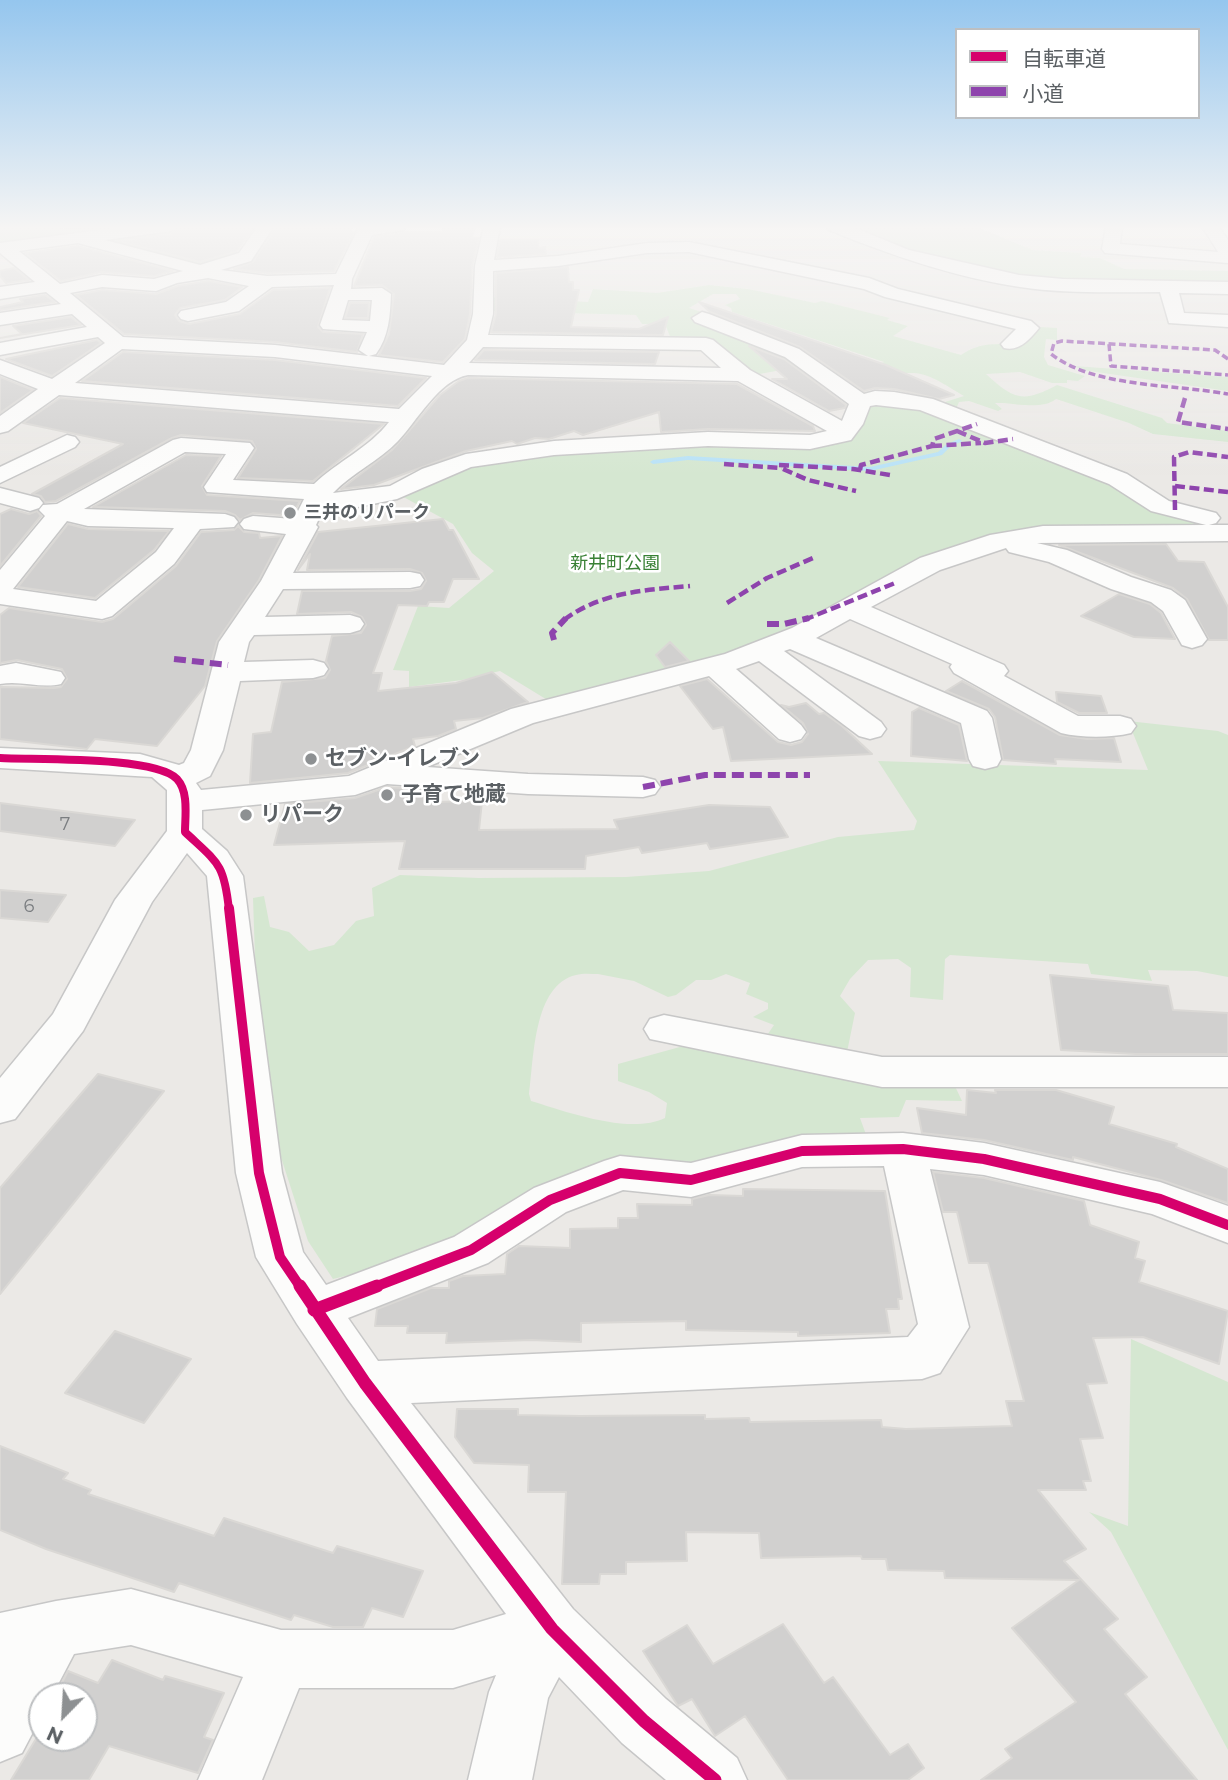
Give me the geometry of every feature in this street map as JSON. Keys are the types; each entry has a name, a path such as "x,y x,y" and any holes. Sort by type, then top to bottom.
{"street":[{"path":"0,319 69,309"},
{"path":"77,309 109,337"},
{"path":"188,315 221,309"},
{"path":"335,309 330,325 379,327"},
{"path":"327,410 376,341 381,309"},
{"path":"0,1108 69,1021 134,900 203,760 234,642 248,626 275,582 319,496 335,476 389,438 404,416 477,341 483,309"},
{"path":"958,309 1028,328 1011,344"},
{"path":"1173,309 1175,319 1228,321"},
{"path":"702,318 792,354 861,402"},
{"path":"0,348 109,337 285,352 449,372 468,369 742,375"},
{"path":"0,426 54,388 109,337"},
{"path":"477,341 706,344 742,375 845,432"},
{"path":"186,363 204,347"},
{"path":"239,403 285,352"},
{"path":"0,366 54,388 404,416"},
{"path":"150,396 168,380"},
{"path":"861,402 875,398 925,404 1108,475 1160,506 1228,524"},
{"path":"0,588 46,508 181,444 242,449 216,487 358,499 397,492 431,474 466,461 554,448 708,439 810,442 843,435 852,424 861,402"},
{"path":"0,476 67,442"},
{"path":"0,495 89,519 225,522"},
{"path":"0,596 103,610 165,558 192,521"},
{"path":"253,524 304,527"},
{"path":"182,804 355,785 522,716 715,666 773,638 851,609 930,564 999,541 1043,534 1228,533"},
{"path":"999,541 1058,556 1121,583 1161,596 1174,606 1192,639"},
{"path":"275,582 410,580"},
{"path":"773,638 792,625 878,586 895,583"},
{"path":"851,609 972,660 1003,677 994,682"},
{"path":"773,638 785,664 870,729"},
{"path":"773,638 976,718 985,759"},
{"path":"715,666 790,732"},
{"path":"965,667 1072,726 1121,726"},
{"path":"226,672 313,669"},
{"path":"0,675 16,672 50,678"},
{"path":"0,758 140,764 163,769 225,876 259,1173 280,1257 365,1383 552,1629 643,1721 715,1780"},
{"path":"383,775 528,784 643,787"},
{"path":"664,1029 882,1072 1228,1072"},
{"path":"314,1310 471,1250 550,1200 620,1173 691,1180 802,1151 903,1149 984,1158 1160,1199 1228,1225"},
{"path":"365,1383 922,1358 944,1327 903,1149"},
{"path":"0,1642 56,1629 131,1617 281,1659 453,1659 552,1629"},
{"path":"0,1731 56,1629"},
{"path":"500,1780 519,1692 552,1629"},
{"path":"230,1780 281,1659"}],"lane":[{"path":"248,626 350,624"}],"green space":[{"path":"692,309 708,314 701,320 781,353 798,367 754,375 704,337 671,339 665,324 642,324 636,315 491,311"},
{"path":"731,309 854,309 890,318 887,320 908,326 893,336 961,355 981,346 1005,344 1021,326 1057,328 1057,340 1046,339 1044,357 1048,365 1085,376 1078,381 1052,383 1020,372 986,374 1004,389 1019,396 1036,395 1057,385 1162,418 1167,423 1228,431 1228,442 1153,434 1129,423 1056,399 1043,405 995,403 1002,409 998,411 969,401 959,402 955,411 943,408 945,402 964,396 925,375 867,368 884,362 732,312"},
{"path":"1074,366 1228,377 1228,391 1082,370"},
{"name":"新井町公園","path":"910,403 1086,469 1165,511 1228,527 1007,534 784,633 716,658 549,701 500,671 462,680 409,687 409,671 393,670 418,606 449,608 494,571 472,553 453,524 398,494 433,475 555,449 812,444 869,405"},
{"path":"1128,721 1218,731 1228,735 1228,977 1197,971 1148,970 1152,981 1091,974 1088,964 950,955 945,959 943,1000 910,997 911,968 898,959 868,960 850,979 840,996 855,1013 847,1052 881,1063 944,1063 962,1101 906,1100 899,1117 860,1118 868,1140 693,1171 618,1168 467,1246 333,1279 308,1241 268,1117 257,1017 253,898 264,896 270,927 289,932 309,951 334,945 356,921 374,916 372,888 400,875 479,878 626,877 709,871 838,837 914,830 917,821 878,761 1148,770","holes":["579,974 598,974 634,981 668,997 676,995 696,980 711,980 726,974 750,983 746,994 768,1003 768,1009 753,1017 774,1025 757,1050 698,1042 618,1064 618,1081 649,1092 667,1103 665,1118 651,1123 598,1120 531,1101 529,1094 538,1025 551,993 562,982"]},
{"path":"1131,1339 1228,1382 1228,1750 1111,1532 1089,1512 1128,1526"}],"building":[{"path":"93,309 179,309 175,315 179,321 189,324 240,314 247,309 324,309 318,327 323,332 363,334 357,352 275,342 124,334"},
{"path":"348,309 369,309 368,318 345,318"},
{"path":"392,309 470,309 465,339 443,362 379,355 389,334"},
{"path":"496,309 575,309 571,327 639,329 668,317 663,335 491,332"},
{"path":"707,309 720,309 886,365 954,395 939,399 894,389 875,388 864,391 800,347"},
{"path":"71,317 81,325 0,338 22,334 13,326"},
{"path":"97,340 101,343 52,376 6,359"},
{"path":"749,346 784,359 846,405 845,408 829,411 772,379 787,379"},
{"path":"484,350 659,352 655,364 475,360"},
{"path":"123,352 275,360 426,378 398,406 82,381"},
{"path":"0,377 33,390 0,413"},
{"path":"468,378 737,384 813,426 815,431 708,429 661,432 659,412 583,435 574,431 549,439 535,438 517,444 512,441 466,451 374,485 341,489 392,450 440,395 459,381"},
{"path":"60,398 384,424 313,481 238,478 256,449 252,441 181,435 56,501 45,502 41,496 32,494 123,444 23,423"},
{"path":"186,455 221,456 202,486 207,495 300,501 295,510 280,515 253,513 240,520 225,511 93,507"},
{"path":"11,509 29,514 37,511 41,516 0,566 0,514"},
{"path":"443,519 449,530 453,530 479,579 453,579 444,602 429,602 427,606 398,605 373,673 382,673 378,691 456,683 492,672 528,702 483,718 454,721 456,729 438,736 413,739 415,746 348,773 250,783 253,734 271,732 282,682 325,678 330,670 326,661 332,636 361,633 366,625 362,617 351,612 297,614 302,591 410,591 421,589 426,581 422,573 410,569 307,570 310,554 298,570 318,532"},
{"path":"68,524 88,529 169,531 154,550 95,598 18,587"},
{"path":"238,526 244,532 259,533 260,538 282,536 259,580 217,641 205,686 157,746 95,739 87,749 0,739 0,687 54,688 61,687 67,679 62,669 17,660 0,663 0,615 9,608 102,622 113,619 176,566 201,532 234,530"},
{"path":"1166,544 1178,561 1204,562 1228,607 1228,640 1209,640 1187,599 1173,588 1059,545"},
{"path":"1119,594 1150,604 1161,613 1175,639 1134,637 1081,616"},
{"path":"670,642 689,661 665,667 656,655"},
{"path":"707,679 778,742 791,745 802,742 808,734 803,723 781,705 789,707 806,703 819,714 824,713 842,726 872,754 731,761 723,727 713,729 680,686"},
{"path":"962,681 1060,735 1087,739 1114,738 1121,762 1055,759 1056,764 1003,760 995,717 989,709 946,691"},
{"path":"1056,692 1101,696 1107,713 1079,713 1057,702"},
{"path":"919,708 959,725 967,761 911,756 912,712"},
{"path":"387,787 429,790 432,802 482,801 479,830 618,829 614,820 709,805 770,807 788,837 710,849 707,843 642,853 639,847 586,856 585,869 399,869 405,841 274,845 285,804 355,798"},
{"path":"0,803 135,820 115,846 0,831"},
{"path":"0,890 66,895 48,922 0,918"},
{"path":"1050,975 1168,986 1173,1010 1228,1013 1228,1054 1136,1054 1061,1050"},
{"path":"98,1074 164,1091 0,1294 0,1188"},
{"path":"967,1090 996,1093 995,1090 1056,1090 1114,1107 1109,1124 1177,1144 1176,1147 1228,1169 1228,1203 1161,1180 1073,1157 1073,1160 984,1140 922,1133 917,1108 966,1115"},
{"path":"933,1172 984,1178 1084,1201 1090,1225 1139,1242 1135,1258 1145,1261 1139,1282 1228,1311 1219,1364 1143,1337 1093,1338 1107,1383 1087,1384 1103,1438 1080,1439 1091,1481 1083,1481 1086,1490 1038,1490 1086,1549 1064,1561 1118,1619 1104,1629 1147,1677 1125,1694 1197,1780 981,1780 1012,1758 1005,1749 1076,1702 1012,1628 1079,1580 945,1578 944,1571 888,1570 886,1559 862,1559 861,1556 761,1558 759,1533 686,1532 687,1561 626,1562 626,1574 600,1574 599,1584 562,1584 566,1492 528,1492 529,1465 474,1463 455,1437 457,1409 518,1409 518,1415 705,1415 705,1419 749,1418 750,1422 881,1420 882,1427 906,1429 1012,1426 1006,1401 1024,1401 988,1263 969,1263 957,1212 943,1212"},
{"path":"743,1189 885,1191 902,1299 898,1299 899,1309 886,1309 890,1333 798,1336 798,1332 686,1330 686,1321 581,1323 581,1342 531,1340 446,1343 447,1333 407,1333 408,1326 375,1326 377,1309 431,1288 449,1288 449,1281 463,1276 505,1274 507,1254 519,1246 570,1248 570,1229 618,1228 618,1218 638,1218 637,1204 692,1205 692,1199 709,1195 743,1196"},
{"path":"115,1331 191,1359 144,1423 65,1393"},
{"path":"0,1446 68,1473 63,1479 91,1490 88,1494 214,1536 224,1518 333,1553 337,1546 423,1571 403,1617 372,1608 363,1627 333,1627 294,1615 291,1620 179,1583 174,1592 46,1549 0,1530"},
{"path":"783,1624 824,1683 833,1677 890,1755 908,1744 924,1768 908,1780 788,1780 745,1716 715,1736 692,1699 678,1706 643,1651 687,1625 713,1664"},
{"path":"112,1660 163,1680 165,1676 224,1693 204,1737 213,1740 198,1773 109,1746 89,1780 11,1780 28,1752 98,1752 98,1683"},
{"path":"68,1671 96,1682 62,1682"}],"waterway":[{"path":"653,462 688,458 870,469 940,454 949,445 959,441"}],"marked path":[{"path":"1228,359 1215,350 1062,341 1054,343 1051,354 1063,363 1082,371 1228,394"},
{"path":"1109,344 1111,366 1228,375"},
{"path":"1185,398 1178,422 1228,429"},
{"path":"860,470 861,465 932,446 934,439 977,424"},
{"path":"957,431 985,443 1013,439"},
{"path":"932,446 981,443"},
{"path":"1175,510 1174,457 1189,452 1228,457"},
{"path":"724,464 782,468"},
{"path":"779,465 853,469 890,475"},
{"path":"783,469 808,480 856,491"},
{"path":"1175,486 1228,492"},
{"path":"727,603 767,578 813,558"},
{"path":"767,624 784,624 816,616 863,594 895,583"},
{"path":"554,640 552,633 564,619 596,601 634,592 690,586"},
{"path":"174,659 228,665"},
{"path":"643,787 705,775 810,775"}],"cycle path":[{"path":"0,758 140,764 163,769 177,779 184,790 185,832 214,859 225,876 259,1173 280,1257 365,1383 552,1629 644,1721 715,1780"},
{"path":"314,1310 471,1250 550,1200 620,1173 691,1180 802,1151 903,1149 984,1159 1160,1199 1228,1225"}],"place":[{"name":"三井のリパーク","path":"290,513"},
{"name":"セブン-イレブン","path":"311,759"},
{"name":"子育て地蔵","path":"387,795"},
{"name":"リパーク","path":"246,815"}]}
